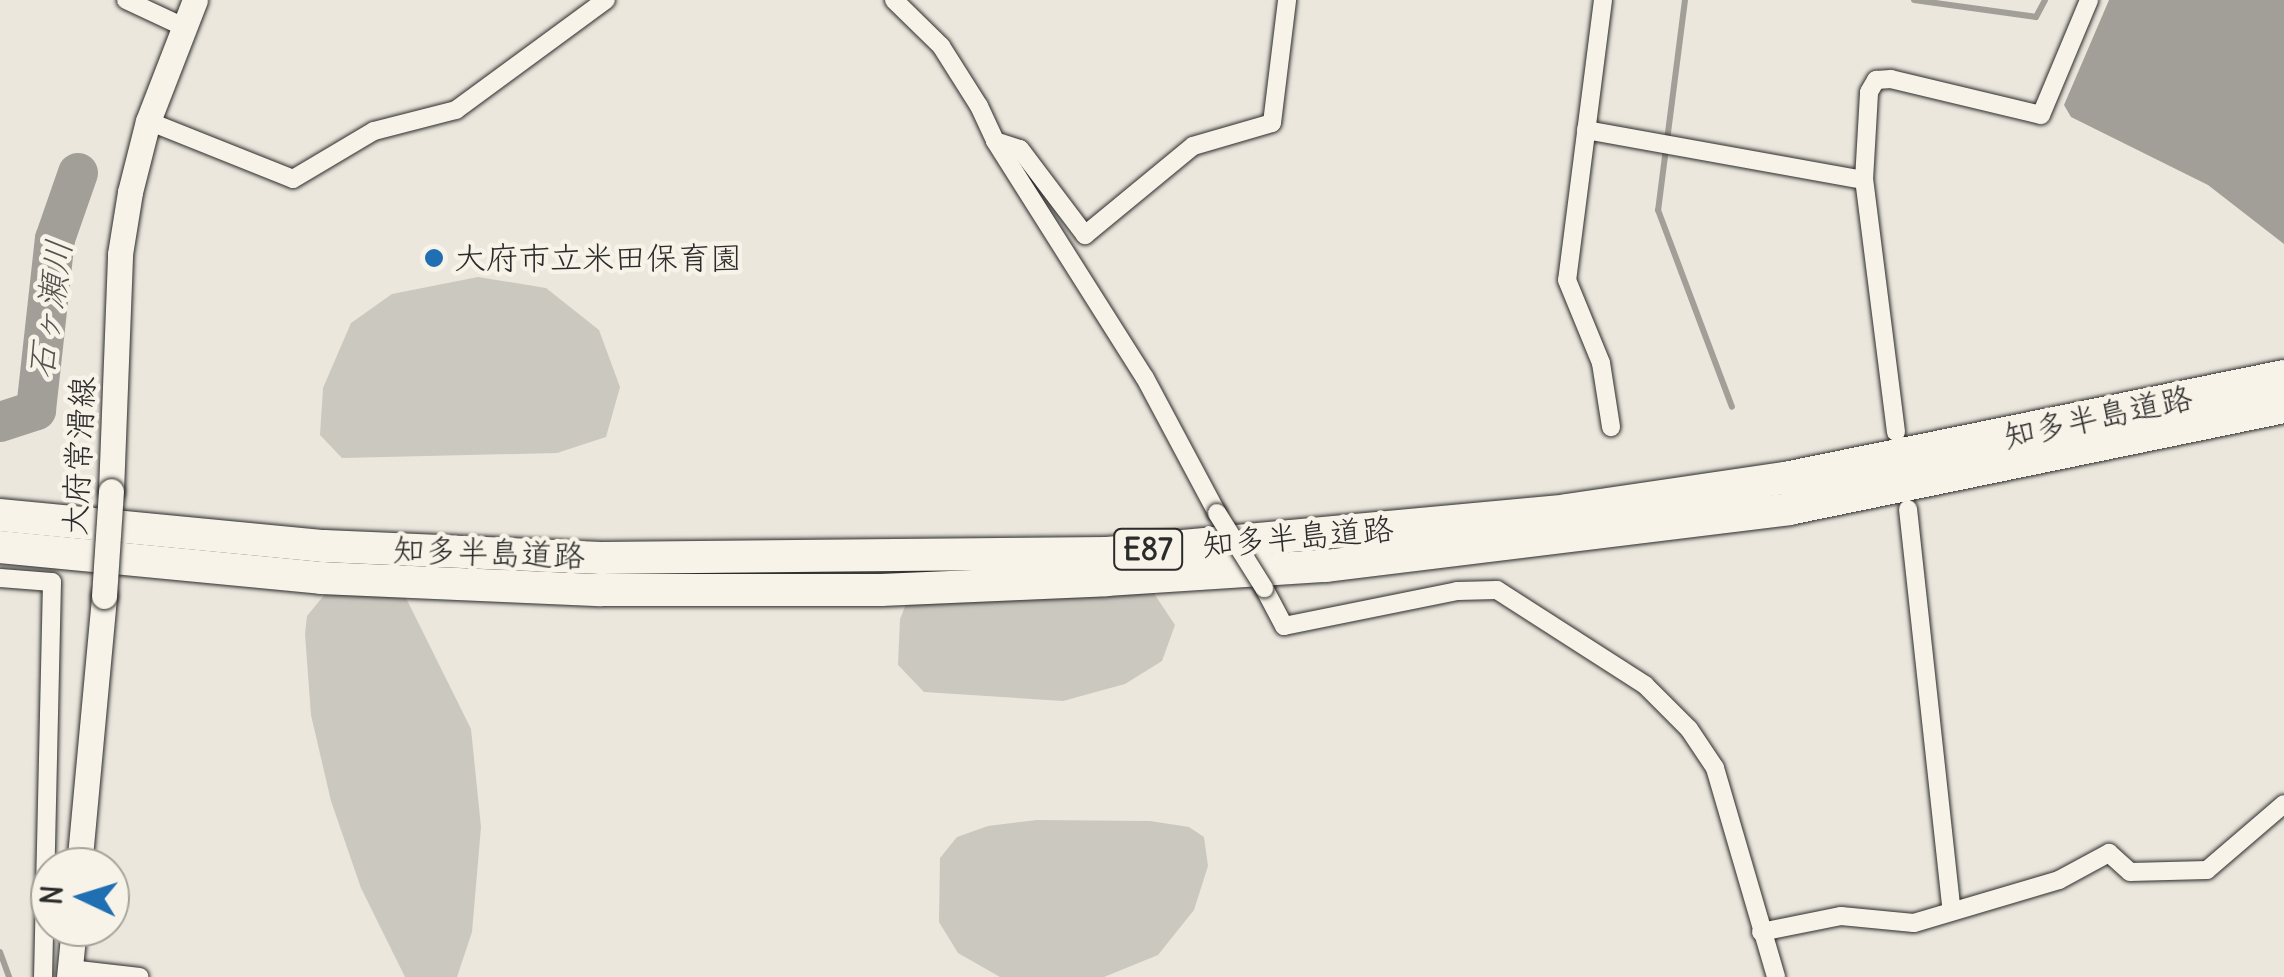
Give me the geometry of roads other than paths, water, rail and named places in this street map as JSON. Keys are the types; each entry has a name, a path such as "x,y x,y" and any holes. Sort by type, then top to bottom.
{"highway":[{"name":"知多半島道路","path":"0,515 324,546 601,558 1107,552 1324,536 1726,487 2018,435 2284,376"},
{"name":"知多半島道路","path":"0,547 321,578 601,590 881,590 1226,573 1571,540 1790,509 2284,406"}],"main road":[{"name":"大府常滑線","path":"81,847 111,491 120,254 148,120 195,0"},
{"path":"70,973 72,947"}],"street":[{"path":"126,0 184,27"},
{"path":"148,120 293,179 374,131 456,110 606,0"},
{"path":"894,0 941,46 995,141 1144,378 1284,626 1458,591 1497,590 1645,686 1689,729 1714,768 1776,977"},
{"path":"995,141 1020,149 1085,235 1193,146 1272,124 1286,0"},
{"path":"1602,0 1567,280 1601,363 1611,427"},
{"path":"1896,432 1864,180 1869,92 1876,80 2040,115 2090,0"},
{"path":"1586,130 1864,180"},
{"path":"1908,509 1951,908"},
{"path":"0,578 52,582 43,977"},
{"path":"1761,932 1841,916 1914,923 1951,908 2059,880 2109,853 2130,872 2207,870 2284,804"},
{"path":"70,973 140,977"}],"waterway":[{"path":"1685,0 1658,210 1732,407"},
{"path":"1914,0 2036,17 2045,0"},
{"name":"石ヶ瀬川","path":"0,422 36,410 55,239 78,173"},
{"path":"0,952 9,977"}],"place":[{"name":"大府市立米田保育園","path":"434,258"}]}
